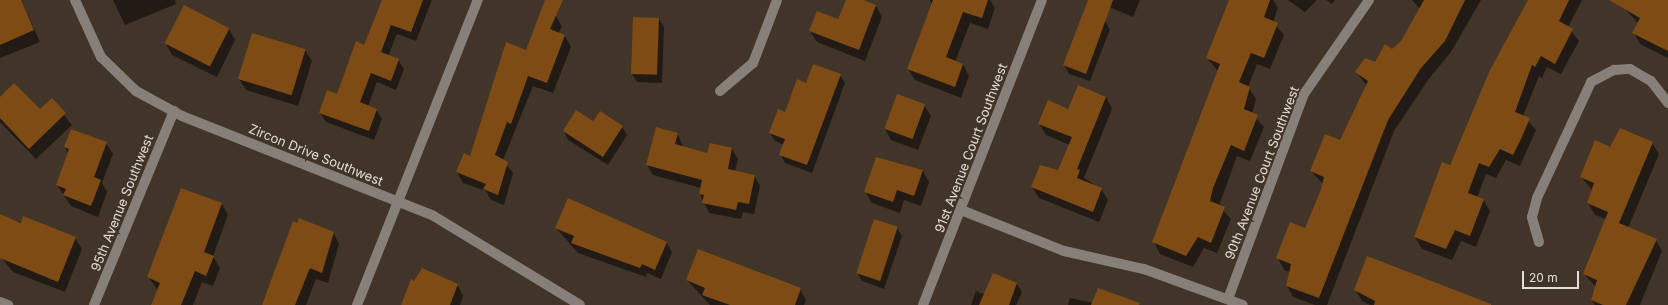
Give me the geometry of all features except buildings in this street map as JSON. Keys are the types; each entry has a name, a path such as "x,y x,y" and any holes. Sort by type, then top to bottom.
{"street":[{"name":"Zircon Drive Southwest","path":"75,0 101,57 117,75 136,91 174,111 432,215 494,250 580,305"},
{"path":"357,305 397,200 478,0"},
{"path":"720,91 753,63 777,0"},
{"name":"91st Avenue Court Southwest","path":"923,305 1042,0"},
{"name":"90th Avenue Court Southwest","path":"1228,299 1304,94 1369,0"},
{"path":"1539,242 1532,217 1537,198 1591,82 1614,70 1630,69 1651,81 1668,104"},
{"name":"95th Avenue Southwest","path":"94,305 174,111"},
{"path":"961,210 1064,251 1144,268 1243,305"},
{"path":"0,302 8,305"}]}
